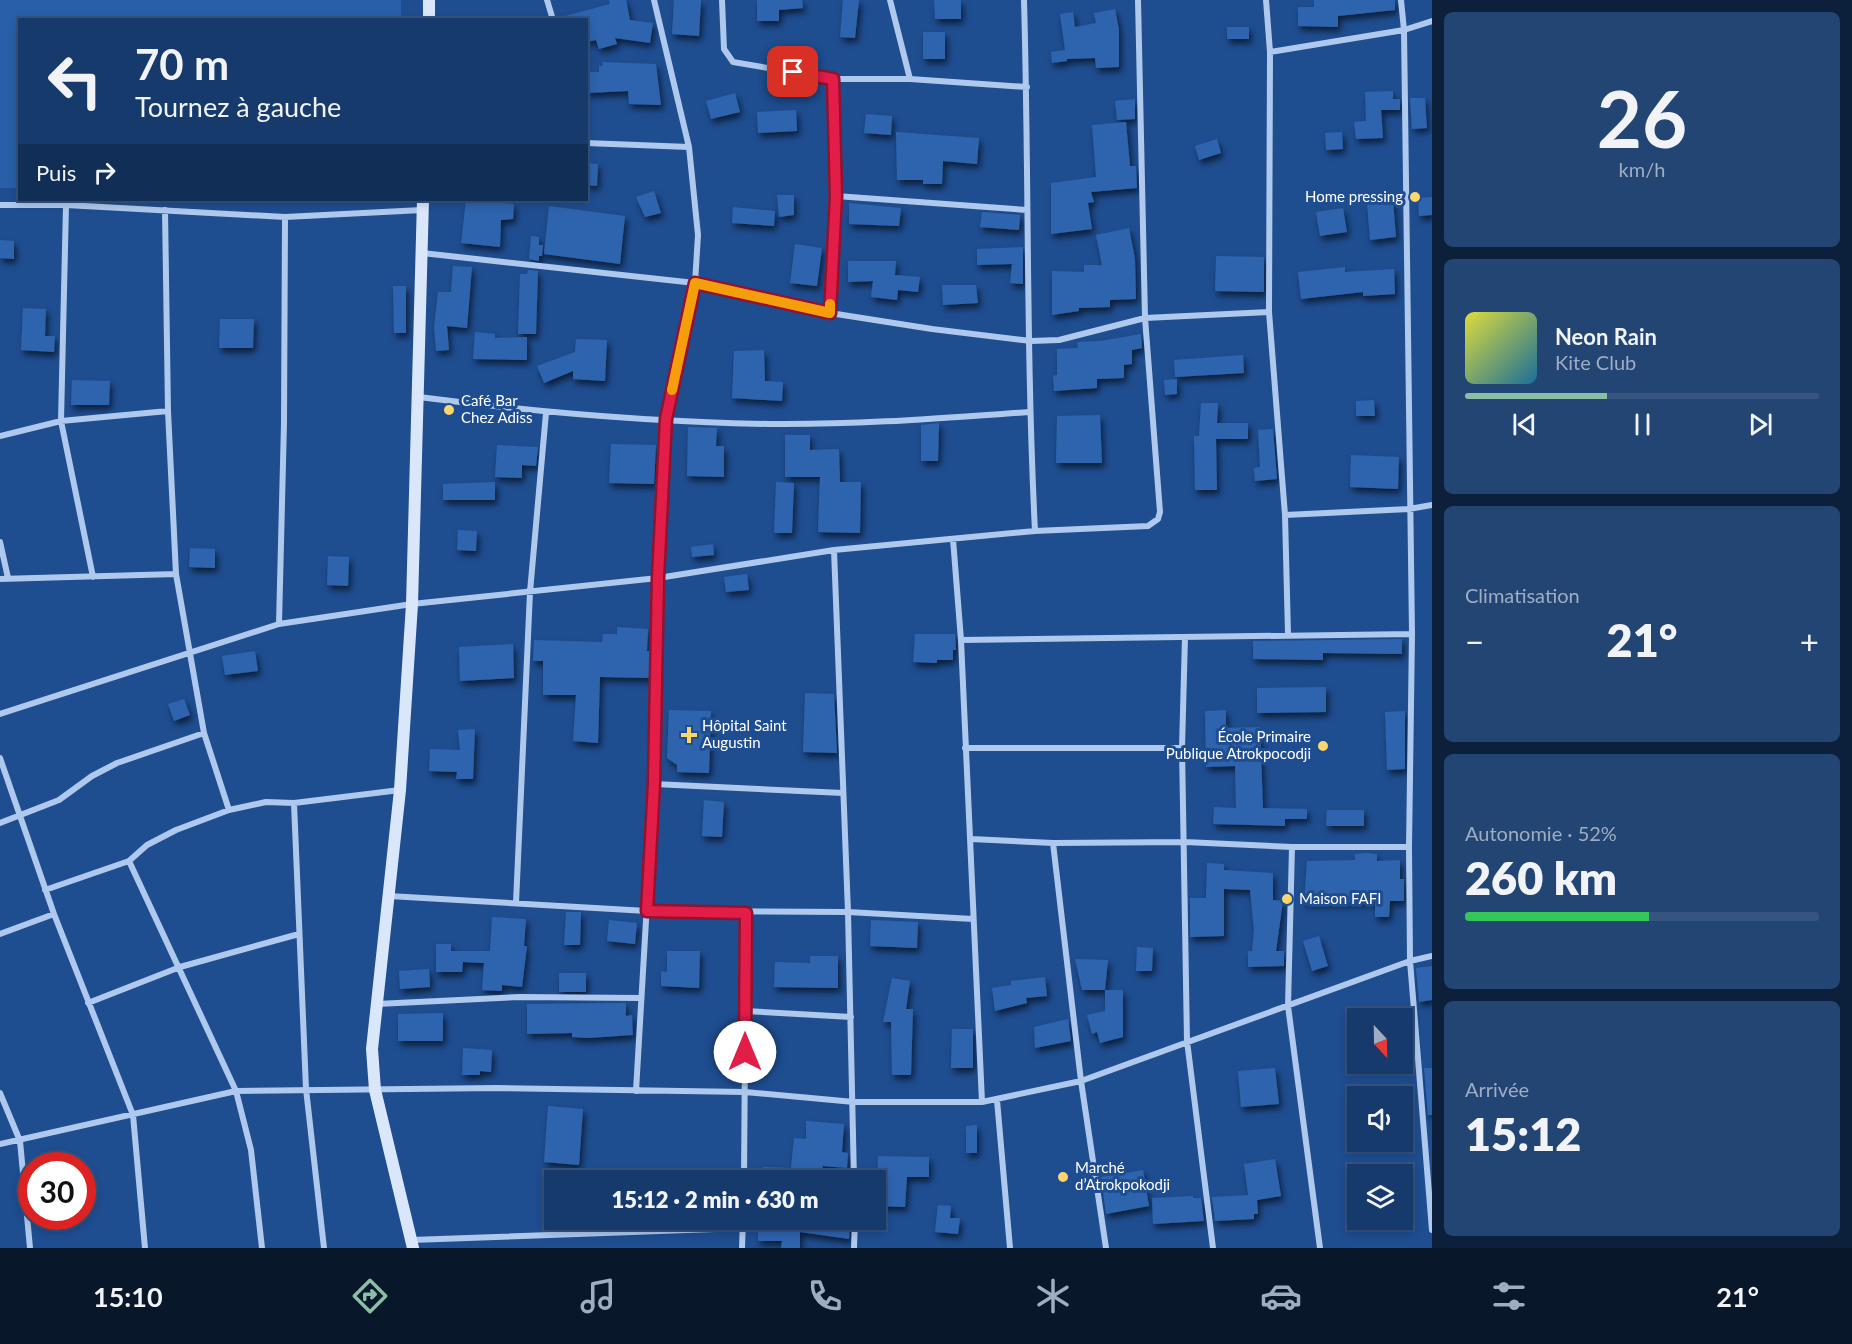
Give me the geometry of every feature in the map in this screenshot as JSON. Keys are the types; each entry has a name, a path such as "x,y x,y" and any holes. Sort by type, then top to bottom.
{"main road":[{"path":"429,0 429,18"},
{"path":"412,1244 375,1090 372,1049 400,790 412,604 419,397 422,205"}],"street":[{"path":"547,0 552,18"},
{"path":"636,1091 654,784 658,578 666,419 695,283 697,217 689,147 654,0"},
{"path":"722,0 724,49 733,62 833,79 910,79 1027,87"},
{"path":"890,0 910,79"},
{"path":"1024,0 1031,341 1029,412 1035,531"},
{"path":"0,714 279,624 412,604 658,578 834,550 1035,531 1148,526 1158,519 1160,512 1145,318 1138,0"},
{"path":"1266,0 1270,52 1269,312 1285,515 1288,634"},
{"path":"1401,0 1404,30 1412,634 1410,960 1432,1230"},
{"path":"1270,52 1404,30 1432,21"},
{"path":"830,313 836,196 833,79"},
{"path":"588,141 689,147"},
{"path":"836,196 1027,210"},
{"path":"0,205 66,205 285,217 422,205"},
{"path":"66,205 61,421 93,577"},
{"path":"165,210 168,411 176,574 204,733 229,810"},
{"path":"279,624 284,423 285,217"},
{"path":"421,253 695,283 830,313 1031,341 1059,340 1145,318 1269,312"},
{"path":"419,397 546,413 769,424 865,422 1029,412"},
{"path":"0,436 61,421 168,411"},
{"path":"516,903 530,592 546,413"},
{"path":"1285,515 1409,509 1432,505"},
{"path":"953,539 961,640 982,1102"},
{"path":"0,542 8,578"},
{"path":"834,550 848,912 854,1170"},
{"path":"0,579 176,574"},
{"path":"961,640 1412,634"},
{"path":"1185,637 1182,748 1187,1041 1213,1248"},
{"path":"0,823 59,800 92,776 117,763 204,733"},
{"path":"965,748 1182,748"},
{"path":"0,759 22,816 45,890 133,1115 145,1248"},
{"path":"654,784 843,793"},
{"path":"45,890 129,861 147,846 176,830 229,810 267,802 294,803 400,790"},
{"path":"294,803 306,1089 324,1248"},
{"path":"970,839 1053,843 1185,842 1292,847 1365,845 1409,847"},
{"path":"1053,843 1081,1081 1105,1247 1097,1248"},
{"path":"1292,847 1288,1006 1320,1248"},
{"path":"129,861 236,1091 250,1150 262,1248"},
{"path":"388,896 647,911 848,912 973,919"},
{"path":"744,1170 746,913"},
{"path":"0,934 54,914"},
{"path":"88,1003 180,967 299,934"},
{"path":"0,1144 236,1091 497,1088 745,1092 854,1102 982,1102 1081,1081 1410,960 1432,956"},
{"path":"376,1004 520,997 640,998"},
{"path":"745,1011 851,1017"},
{"path":"0,1093 20,1141 30,1248"},
{"path":"997,1100 1010,1248"},
{"path":"412,1244 702,1230"},
{"path":"742,1248 743,1230"},
{"path":"854,1248 855,1230"}],"shaded area":[{"path":"0,0 401,0 401,18 18,18 18,188 0,188"}],"building":[{"path":"609,0 626,0 630,20 653,23 650,43 615,38 617,44 599,49 596,40 588,42 588,18 566,18 565,16 610,4"},
{"path":"674,0 701,0 699,36 672,34"},
{"path":"757,0 802,0 803,8 779,10 779,21 757,21"},
{"path":"843,0 859,0 855,38 840,37"},
{"path":"934,0 961,0 961,19 935,19"},
{"path":"1314,0 1395,0 1395,10 1338,16 1338,27 1298,26 1298,7 1314,7"},
{"path":"1115,9 1119,30 1119,67 1096,68 1095,58 1067,59 1067,61 1052,63 1051,52 1065,50 1060,14 1073,12 1075,27 1096,23 1094,13"},
{"path":"1227,27 1249,27 1249,39 1227,39"},
{"path":"923,32 945,32 945,59 923,59"},
{"path":"602,62 656,64 661,105 629,104 628,91 588,93 588,72 599,72 599,66 603,66"},
{"path":"1393,91 1393,99 1400,99 1400,110 1381,110 1383,138 1356,139 1354,122 1366,121 1365,92"},
{"path":"735,93 740,112 711,119 706,101"},
{"path":"1410,98 1425,98 1427,128 1412,129"},
{"path":"1135,99 1135,119 1117,120 1115,101"},
{"path":"796,110 797,131 758,133 757,112"},
{"path":"866,114 892,116 891,135 864,133"},
{"path":"1126,122 1130,166 1136,166 1137,188 1091,192 1094,202 1088,203 1092,229 1051,234 1051,183 1096,177 1092,125"},
{"path":"896,132 979,138 977,164 943,161 942,184 923,184 923,180 897,180"},
{"path":"1342,132 1343,149 1326,150 1325,133"},
{"path":"1217,139 1221,153 1199,160 1195,146"},
{"path":"588,163 598,164 597,186 588,185"},
{"path":"654,191 661,213 645,217 636,197"},
{"path":"777,195 794,195 794,215 779,217"},
{"path":"1432,197 1432,215 1419,216 1418,198"},
{"path":"1393,200 1396,237 1370,240 1367,203"},
{"path":"466,201 514,204 513,219 501,220 500,247 461,243"},
{"path":"849,203 901,208 899,226 849,224"},
{"path":"549,206 625,216 620,264 544,254"},
{"path":"733,207 775,211 774,226 732,223"},
{"path":"1343,208 1347,232 1320,236 1316,212"},
{"path":"982,212 1020,215 1019,230 980,227"},
{"path":"1129,228 1135,259 1136,299 1110,300 1110,307 1079,308 1079,311 1052,315 1052,271 1084,272 1084,265 1102,265 1096,235"},
{"path":"531,236 539,237 539,245 543,245 539,261 529,259"},
{"path":"0,240 14,241 14,259 0,258"},
{"path":"795,244 822,248 817,286 790,283"},
{"path":"1023,247 1023,284 1010,283 1012,264 977,265 977,249"},
{"path":"1216,256 1264,257 1264,292 1215,291"},
{"path":"848,261 896,261 895,275 920,277 918,292 898,290 897,300 871,297 873,281 848,282"},
{"path":"453,266 472,267 467,328 447,326 449,350 436,351 434,328 438,292 451,292"},
{"path":"1345,267 1345,272 1394,269 1395,294 1363,296 1363,292 1301,299 1298,272"},
{"path":"528,270 538,271 536,334 518,334 520,274 527,274"},
{"path":"942,285 976,285 978,303 943,305"},
{"path":"393,286 406,286 406,333 394,333"},
{"path":"23,308 46,309 45,336 55,336 54,352 21,350"},
{"path":"220,319 254,319 253,348 219,348"},
{"path":"475,332 495,334 495,338 527,337 527,360 473,359"},
{"path":"1141,334 1142,348 1132,350 1132,364 1124,365 1124,378 1097,379 1097,388 1054,391 1053,376 1057,375 1057,349 1078,348 1077,342 1100,341"},
{"path":"576,339 607,340 605,381 573,379 573,371 544,383 537,366 575,352"},
{"path":"764,350 765,381 783,382 782,401 732,398 734,351"},
{"path":"1243,355 1244,373 1175,377 1174,360"},
{"path":"1177,379 1177,394 1165,395 1164,380"},
{"path":"72,380 110,381 109,405 71,405"},
{"path":"1374,400 1375,416 1356,416 1356,401"},
{"path":"1201,403 1218,403 1217,423 1248,423 1248,439 1216,439 1217,490 1195,490 1194,436 1199,436"},
{"path":"1100,415 1102,463 1056,463 1057,416"},
{"path":"939,423 938,461 921,461 921,425"},
{"path":"688,427 717,428 716,446 724,446 724,477 687,476"},
{"path":"1273,429 1277,479 1255,481 1254,468 1260,467 1258,430"},
{"path":"785,435 810,435 810,450 839,449 840,482 861,482 860,533 818,532 820,477 785,477"},
{"path":"611,444 656,445 654,484 609,483"},
{"path":"497,445 538,447 536,466 522,465 522,478 495,477"},
{"path":"1351,455 1399,457 1398,489 1350,487"},
{"path":"495,482 495,500 443,500 443,484"},
{"path":"776,482 794,483 792,533 774,533"},
{"path":"458,530 477,531 476,551 457,550"},
{"path":"713,544 714,555 692,557 691,547"},
{"path":"190,548 215,549 215,568 189,567"},
{"path":"328,556 349,557 348,586 327,585"},
{"path":"747,574 749,590 726,592 724,577"},
{"path":"617,627 648,629 647,651 651,651 651,678 600,677 598,743 573,741 576,695 543,695 543,661 533,661 534,640 602,642 603,634 617,634"},
{"path":"915,634 955,634 956,650 953,650 953,660 937,660 937,663 913,662"},
{"path":"1402,639 1402,654 1323,653 1323,660 1253,659 1253,641"},
{"path":"513,644 514,678 460,681 459,647"},
{"path":"255,651 258,671 225,675 222,656"},
{"path":"1326,687 1326,712 1257,713 1257,688"},
{"path":"805,693 834,694 837,753 803,752"},
{"path":"184,699 190,715 174,721 168,704"},
{"name":"Hôpital Saint Augustin","path":"669,710 711,711 709,773 677,772 677,765 667,758"},
{"path":"1226,710 1226,728 1260,727 1263,808 1307,809 1307,819 1285,819 1285,826 1213,824 1214,807 1236,808 1235,766 1206,767 1205,711"},
{"path":"1405,711 1405,769 1387,770 1385,712"},
{"path":"475,729 473,779 456,779 457,772 429,771 430,749 460,750 458,730"},
{"path":"704,800 724,802 722,837 702,836"},
{"path":"1327,810 1364,810 1364,826 1326,826"},
{"path":"1355,854 1377,854 1377,861 1400,860 1400,879 1404,879 1404,901 1390,901 1389,917 1375,917 1375,902 1304,903 1307,861 1355,860"},
{"path":"1207,863 1224,864 1224,870 1273,873 1273,900 1283,901 1276,951 1284,951 1284,966 1248,967 1248,951 1252,951 1254,930 1250,890 1224,889 1224,936 1190,937 1190,898 1206,898"},
{"path":"566,912 581,912 580,945 564,945"},
{"path":"492,917 526,919 524,946 527,946 522,987 502,985 502,991 482,990 484,963 463,962 462,972 436,972 436,944 451,944 451,951 490,951"},
{"path":"609,920 637,923 635,944 607,941"},
{"path":"871,920 918,922 917,948 870,946"},
{"path":"1319,936 1328,966 1312,971 1303,941"},
{"path":"1137,947 1153,948 1152,971 1136,971"},
{"path":"667,951 700,951 699,988 661,986 661,971 667,972"},
{"path":"810,956 838,956 838,988 774,987 775,962 810,963"},
{"path":"1075,959 1108,960 1105,990 1082,990"},
{"path":"1432,966 1432,1000 1419,1002 1416,968"},
{"path":"429,969 430,987 400,989 399,971"},
{"path":"559,973 586,973 586,992 559,992"},
{"path":"1045,977 1047,996 1026,998 1027,1003 995,1011 992,988 1011,985 1011,981"},
{"path":"892,978 910,981 906,1009 913,1009 911,1075 892,1075 891,1022 883,1022"},
{"path":"1105,990 1123,990 1123,1037 1100,1043 1097,1032 1092,1034 1087,1015 1105,1011"},
{"path":"626,1003 626,1016 632,1015 633,1035 588,1038 572,1037 572,1033 527,1034 527,1004"},
{"path":"443,1013 443,1041 398,1041 398,1014"},
{"path":"1068,1019 1071,1041 1035,1048 1034,1027"},
{"path":"952,1029 973,1029 973,1068 951,1068"},
{"path":"463,1048 492,1050 491,1072 480,1071 480,1075 462,1075"},
{"path":"1275,1068 1279,1104 1241,1107 1238,1071"},
{"path":"1424,1068 1432,1068 1432,1115 1428,1115"},
{"path":"548,1106 583,1109 579,1165 544,1162"},
{"path":"806,1121 844,1124 842,1152 848,1153 847,1168 823,1166 822,1170 763,1170 763,1167 791,1168 794,1138 806,1139"},
{"path":"977,1125 977,1153 966,1153 966,1126"},
{"path":"878,1156 929,1157 929,1177 907,1177 905,1207 886,1206 886,1170 877,1170"},
{"path":"1275,1159 1281,1196 1257,1200 1258,1214 1254,1214 1254,1219 1215,1221 1212,1197 1248,1195 1244,1164"},
{"path":"1143,1170 1149,1206 1106,1214 1101,1177"},
{"path":"1193,1196 1193,1198 1201,1198 1204,1221 1153,1224 1152,1198"},
{"path":"938,1205 951,1206 950,1218 960,1218 958,1234 935,1232"},
{"path":"758,1230 849,1230 849,1239 800,1232 800,1248 781,1248 782,1241 758,1241"}],"slow traffic":[{"path":"672,390 695,283 830,313 830,304"}],"place":[{"name":"Home pressing","path":"1415,197"},
{"name":"Café Bar Chez Adiss","path":"449,410"},
{"name":"Hôpital Saint Augustin","path":"689,735"},
{"name":"École Primaire Publique Atrokpocodji","path":"1323,746"},
{"name":"Maison FAFI","path":"1287,899"},
{"name":"Marché d’Atrokpokodji","path":"1063,1177"}],"route":[{"path":"745,1052 746,913 647,911 654,784 658,578 666,419 695,283 830,313 836,196 833,79 793,72"}]}
